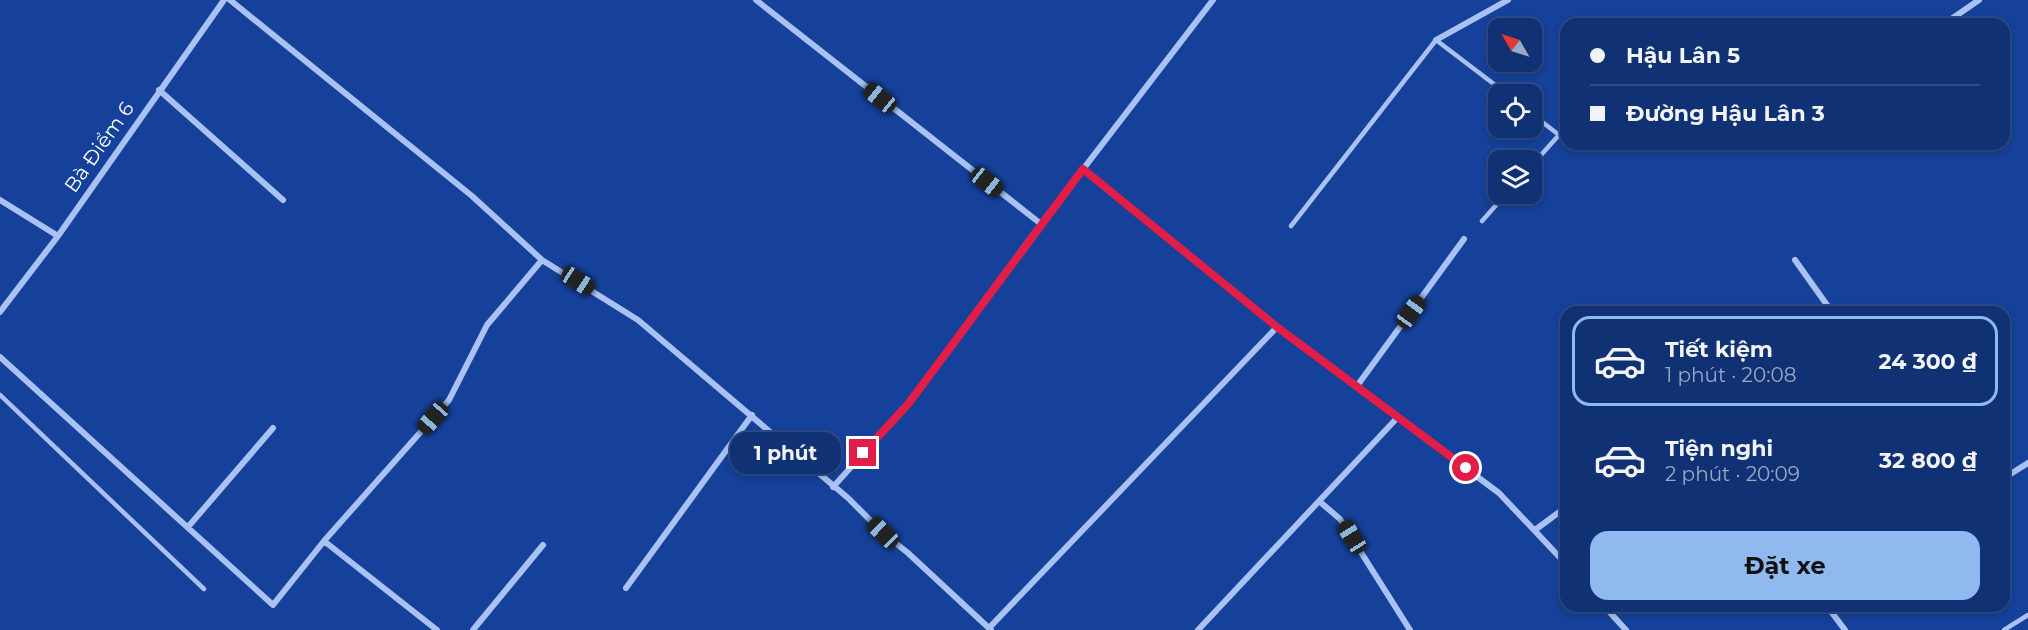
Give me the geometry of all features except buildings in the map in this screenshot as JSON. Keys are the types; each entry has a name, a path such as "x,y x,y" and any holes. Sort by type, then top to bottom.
{"street":[{"name":"Bà Điểm 6","path":"0,312 58,236 224,0"},
{"path":"230,0 472,196 542,260 638,320 752,415 990,629 1277,327"},
{"path":"756,0 1041,224"},
{"path":"833,487 909,403 1041,224 1213,0"},
{"path":"1436,40 1508,0"},
{"path":"1953,18 1979,0"},
{"path":"159,90 283,200"},
{"path":"1083,169 1277,327 1499,493 1560,557"},
{"path":"0,200 58,236"},
{"path":"1357,386 1464,238"},
{"path":"0,357 273,604 324,541 449,400 487,325 542,260"},
{"path":"1795,260 1828,306"},
{"path":"626,588 752,415"},
{"path":"1198,630 1398,417"},
{"path":"188,527 273,428"},
{"path":"2010,474 2028,463"},
{"path":"1319,501 1340,519 1410,630"},
{"path":"1535,530 1560,511"},
{"path":"324,541 437,630"},
{"path":"473,630 543,545"},
{"path":"1610,612 1626,630"},
{"path":"1832,612 1845,630"}],"lane":[{"path":"1291,226 1436,40 1494,84"},
{"path":"1542,122 1559,135 1542,154"},
{"path":"1482,221 1497,204"},
{"path":"0,395 204,589"},
{"path":"2004,630 2028,615"}],"route":[{"path":"863,453 909,403 1083,169 1277,327 1466,468"}]}
